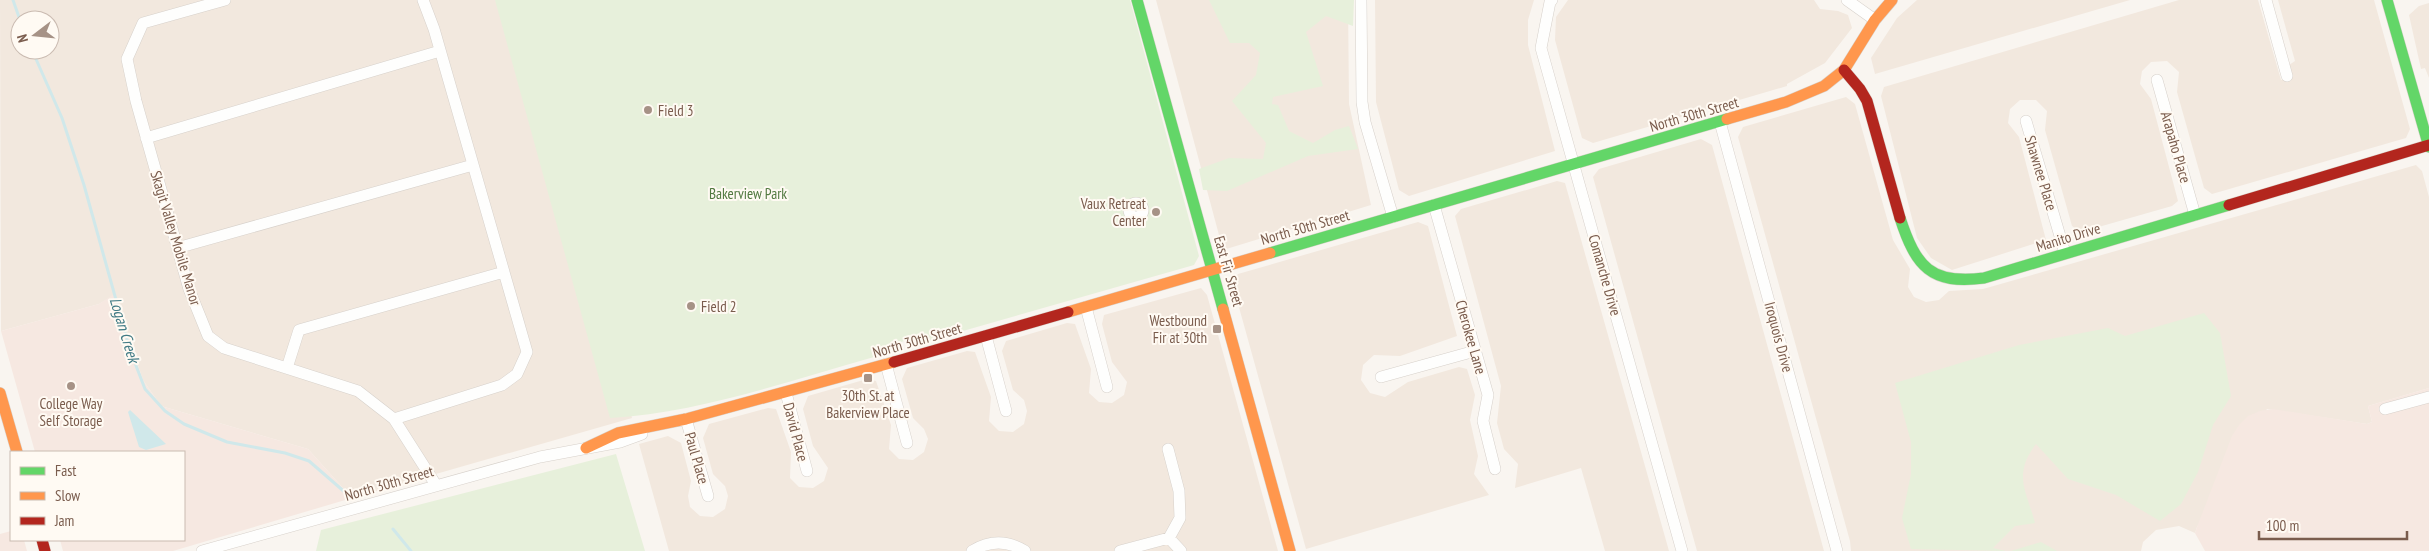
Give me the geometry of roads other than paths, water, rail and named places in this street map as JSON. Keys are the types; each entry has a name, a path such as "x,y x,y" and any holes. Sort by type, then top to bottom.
{"street":[{"name":"Skagit Valley Mobile Manor","path":"225,0 143,23 127,59 146,138 177,248 189,289 208,336 224,348 358,391 394,419 436,485"},
{"path":"394,419 502,385 518,374 527,352 440,50 423,0"},
{"name":"East Fir Street","path":"1137,0 1290,551"},
{"path":"1361,0 1362,102 1365,122 1394,217"},
{"name":"Comanche Drive","path":"1552,0 1550,2 1541,48 1682,551"},
{"path":"1847,0 1875,20"},
{"name":"North 30th Street","path":"202,551 540,457 586,448 618,433 686,419 786,393 1720,122 1806,95 1824,86 1844,70 1875,20 1892,0"},
{"path":"2266,0 2287,76"},
{"path":"2390,1 2426,127 2429,146"},
{"path":"146,138 440,50"},
{"name":"Manito Drive","path":"1844,70 1866,99 1905,236 1920,262 1937,276 1956,281 1984,278 2429,146"},
{"name":"Arapaho Place","path":"2157,80 2195,214"},
{"name":"Shawnee Place","path":"2026,121 2065,253"},
{"name":"Iroquois Drive","path":"1720,122 1837,551"},
{"path":"177,248 473,165"},
{"name":"Cherokee Lane","path":"1434,205 1488,395 1483,421 1495,469"},
{"path":"287,368 299,330 504,272"},
{"path":"1086,307 1106,387"},
{"path":"986,336 1006,411"},
{"path":"1380,377 1475,351"},
{"path":"886,364 907,443"},
{"path":"0,393 17,451"},
{"name":"David Place","path":"786,393 807,471"},
{"path":"2385,409 2429,397"},
{"name":"Paul Place","path":"686,419 708,496"},
{"path":"1120,551 1169,538 1180,518 1179,491 1168,449"},
{"path":"1169,538 1180,551"},
{"path":"972,551 983,545 997,542 1011,544 1025,551"}],"water":[{"path":"130,410 166,444 146,450 139,447 128,412"}],"waterway":[{"name":"Logan Creek","path":"13,0 16,10"},
{"name":"Logan Creek","path":"36,60 62,118 84,185 130,350 145,389 165,411 184,424 227,442 285,453 309,461 347,494"},
{"name":"Logan Creek","path":"393,529 411,551"}],"place":[{"name":"Field 3","path":"648,110"},
{"name":"Vaux Retreat Center","path":"1156,212"},
{"name":"Field 2","path":"691,306"},
{"name":"Westbound Fir at 30th","path":"1217,329"},
{"name":"30th St. at Bakerview Place","path":"868,378"},
{"name":"College Way Self Storage","path":"71,386"}],"park label":[{"name":"Bakerview Park","path":"748,193"}]}
